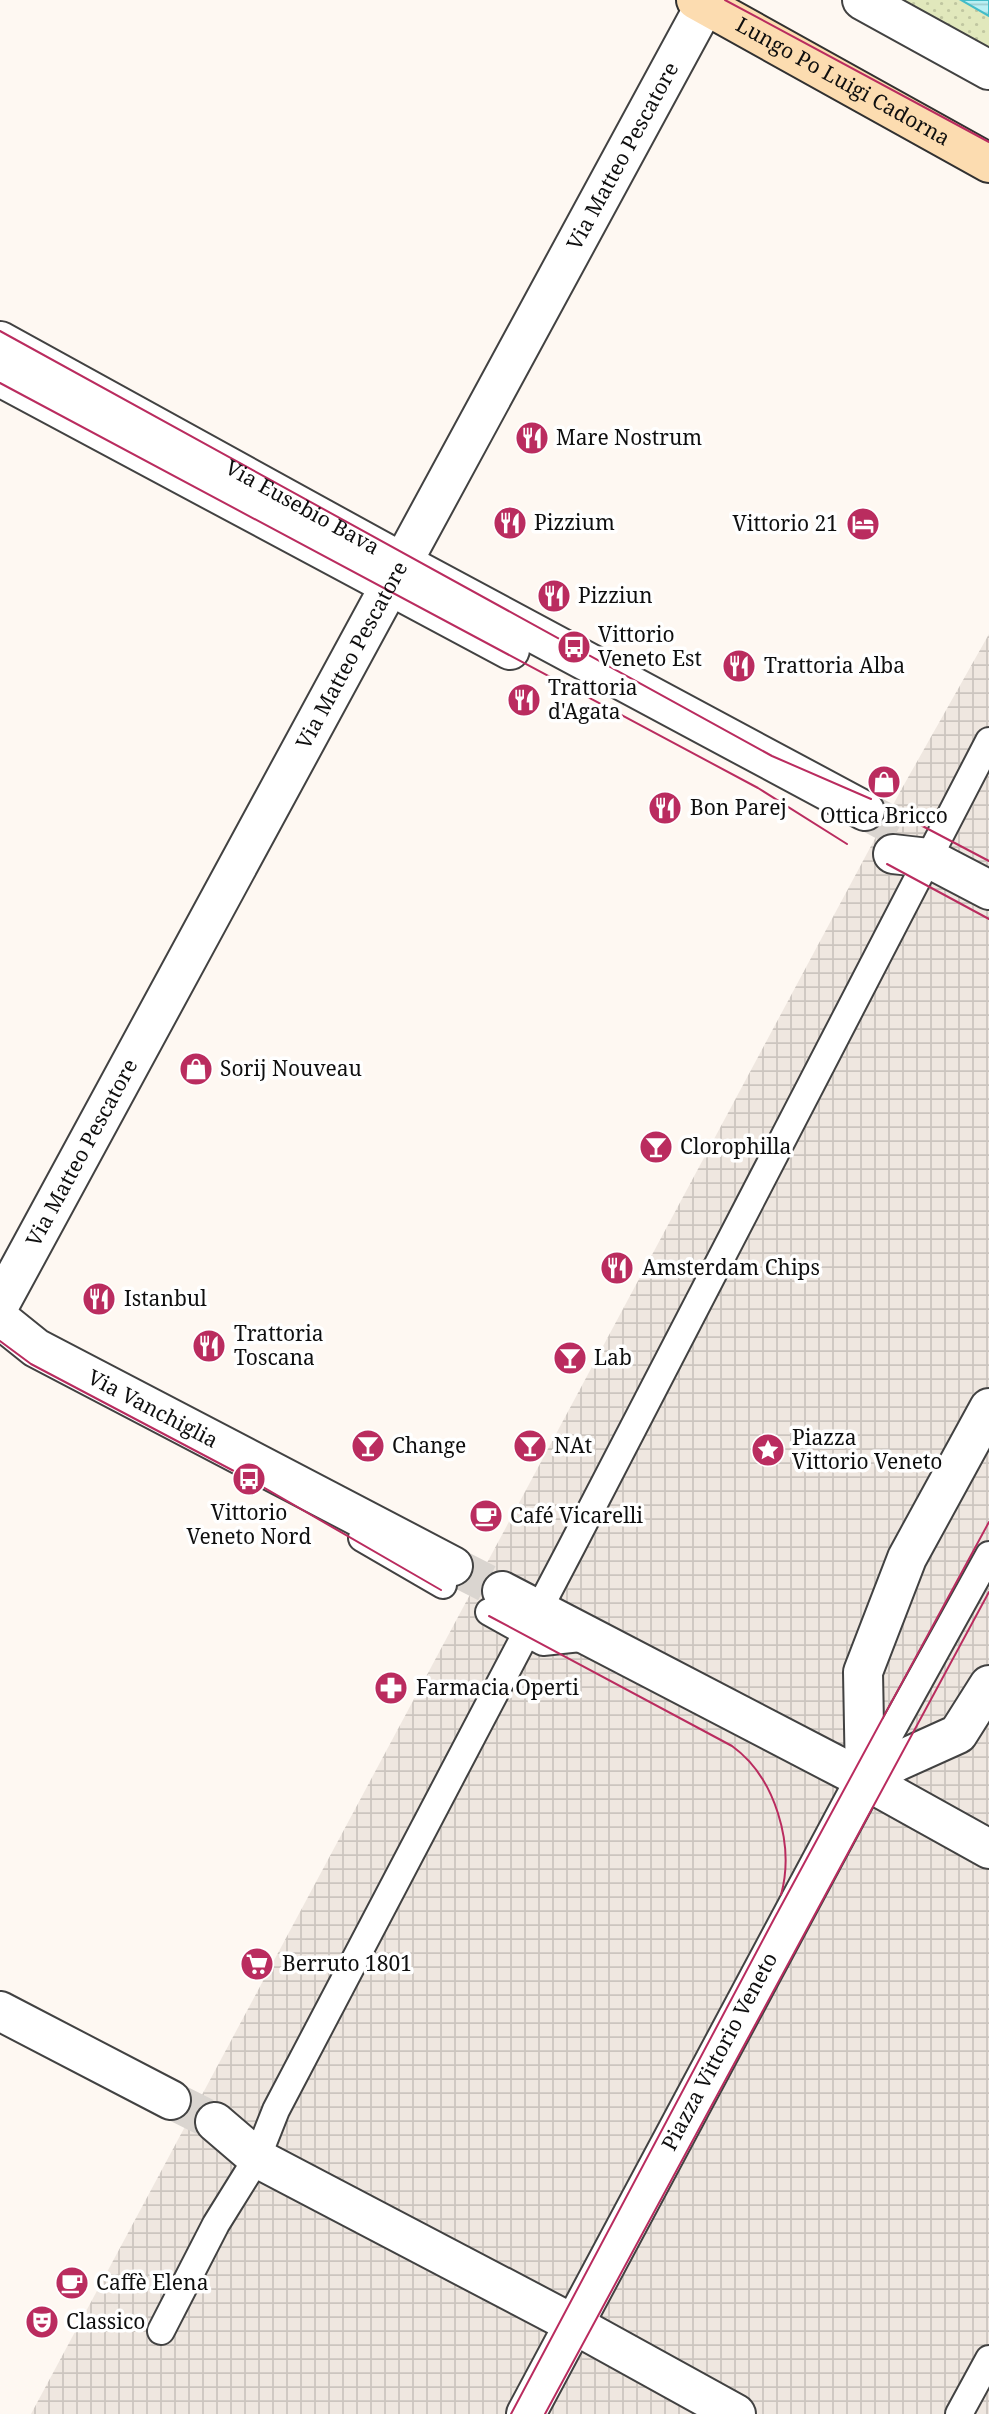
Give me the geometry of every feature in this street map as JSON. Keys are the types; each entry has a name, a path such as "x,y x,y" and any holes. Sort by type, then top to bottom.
{"main road":[{"name":"Lungo Po Luigi Cadorna","path":"701,2 989,163"}],"street":[{"path":"862,0 989,70"},
{"name":"Via Matteo Pescatore","path":"0,1304 397,575 701,2"},
{"name":"Via Eusebio Bava","path":"0,341 397,575"},
{"name":"Via Eusebio Bava","path":"0,377 397,575 859,822"},
{"path":"909,848 989,890"},
{"name":"Via Vanchiglia","path":"0,1319 37,1348 312,1492 448,1576"},
{"name":"Piazza Vittorio Veneto","path":"526,2414 865,1780 863,1672 907,1558 989,1408"},
{"path":"496,1601 532,1621 590,1637 865,1780 989,1849"},
{"path":"865,1780 896,1762 958,1734 989,1685"},
{"path":"0,2011 171,2100"},
{"path":"215,2122 257,2158 575,2325 736,2414"}],"lane":[{"path":"161,2331 216,2224 257,2158 276,2110 532,1621 909,848 989,741"},
{"name":"Piazza Vittorio Veneto","path":"865,1780 989,1555"},
{"path":"959,2414 989,2359"}],"green space":[{"path":"849,0 987,0 989,81"}],"shaded area":[{"name":"Piazza Vittorio Veneto","path":"989,634 989,2414 31,2414 901,790"}],"water":[{"path":"961,0 989,0 989,16"}],"tunnel":[{"path":"865,811 905,832"},
{"path":"453,1566 502,1591"},
{"path":"171,2100 215,2122"}],"tram line":[{"path":"725,0 989,142"},
{"path":"0,331 772,756 871,799"},
{"path":"0,383 758,788 847,844"},
{"path":"911,820 989,861"},
{"path":"887,864 989,919"},
{"path":"0,1341 31,1364 249,1479 441,1590"},
{"path":"511,2414 989,1522"},
{"path":"545,2414 989,1592"},
{"path":"489,1616 732,1746 747,1759 760,1775 778,1813 785,1855 781,1895"}],"place":[{"name":"Mare Nostrum","path":"532,438"},
{"name":"Pizzium","path":"510,523"},
{"name":"Vittorio 21","path":"863,524"},
{"name":"Pizziun","path":"554,596"},
{"name":"Vittorio Veneto Est","path":"574,647"},
{"name":"Trattoria Alba","path":"739,666"},
{"name":"Trattoria d'Agata","path":"524,700"},
{"name":"Ottica Bricco","path":"884,782"},
{"name":"Bon Parej","path":"665,808"},
{"name":"Sorij Nouveau","path":"196,1069"},
{"name":"Clorophilla","path":"656,1147"},
{"name":"Amsterdam Chips","path":"617,1268"},
{"name":"Istanbul","path":"99,1299"},
{"name":"Trattoria Toscana","path":"209,1346"},
{"name":"Lab","path":"570,1358"},
{"name":"Change","path":"368,1446"},
{"name":"NAt","path":"530,1446"},
{"name":"Piazza Vittorio Veneto","path":"768,1450"},
{"name":"Vittorio Veneto Nord","path":"249,1479"},
{"name":"Café Vicarelli","path":"486,1516"},
{"name":"Farmacia Operti","path":"391,1688"},
{"name":"Berruto 1801","path":"257,1964"},
{"name":"Caffè Elena","path":"72,2283"},
{"name":"Classico","path":"42,2322"}]}
